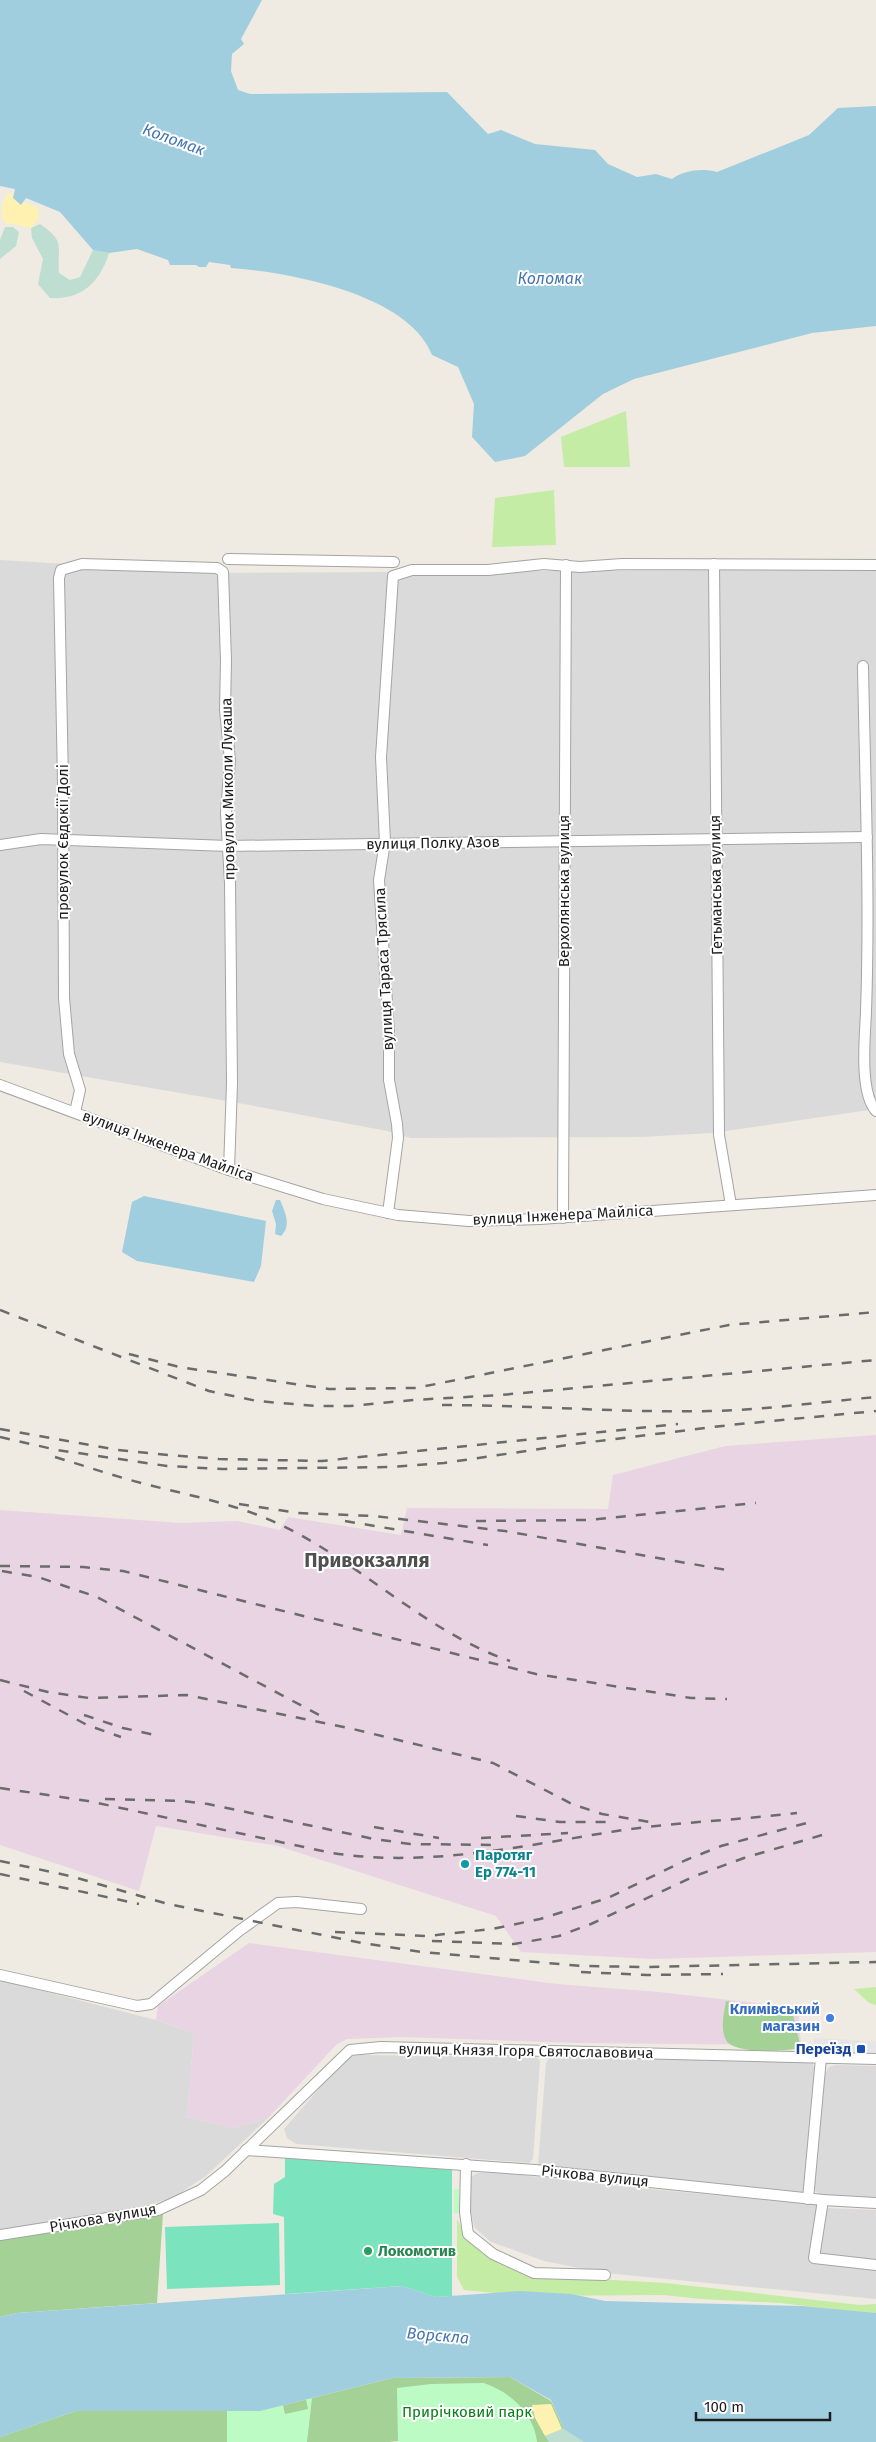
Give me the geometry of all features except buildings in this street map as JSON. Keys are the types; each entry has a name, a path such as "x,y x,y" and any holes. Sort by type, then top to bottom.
{"street":[{"path":"228,559 394,562"},
{"name":"провулок Миколи Лукаша","path":"62,570 82,564 201,566 216,568 223,572 226,661 224,710 230,744 226,813 232,1082 229,1170"},
{"name":"вулиця Тараса Трясила","path":"388,1212 398,1138 388,1080 389,1033 379,909 379,880 385,842 381,757 393,576 412,570 488,570 544,564 566,565"},
{"path":"566,565 580,567 622,564 876,565"},
{"name":"Гетьманська вулиця","path":"714,564 719,1135 731,1205"},
{"name":"Верхолянська вулиця","path":"563,1218 566,565"},
{"name":"провулок Євдокії Долі","path":"62,570 58,578 64,998 69,1054 80,1090 75,1112"},
{"path":"863,666 868,958 865,1068 867,1094 870,1104 876,1111"},
{"name":"вулиця Полку Азов","path":"0,845 41,840 228,846 385,842 866,837"},
{"name":"вулиця Інженера Майліса","path":"0,1085 229,1170 323,1199 388,1212 469,1221 563,1218 876,1195"},
{"path":"0,1975 137,2006 151,2004 241,1929 278,1903 297,1902 361,1908"},
{"name":"вулиця Князя Ігоря Святославовича","path":"225,2171 350,2050 382,2048 876,2060"},
{"path":"808,2199 821,2058"},
{"name":"Річкова вулиця","path":"246,2150 466,2164 808,2199 876,2203"},
{"path":"466,2164 465,2212 468,2234 492,2254 534,2273 605,2275"},
{"name":"Річкова вулиця","path":"0,2235 158,2210 200,2190 225,2171"},
{"path":"823,2200 814,2258 876,2266"}],"shaded area":[{"path":"0,560 216,573 876,569 876,1109 712,1133 641,1137 411,1138 387,1131 244,1104 0,1062"},
{"path":"876,1435 876,1952 652,1959 521,1952 496,1916 278,1846 156,1826 139,1891 0,1845 0,1510 181,1523 237,1521 280,1530 288,1517 401,1535 407,1508 608,1509 613,1475 725,1446"},
{"path":"249,1943 557,1984 659,1992 798,2008 801,2045 576,2043 403,2037 347,2039 337,2044 268,2118 234,2128 187,2117 194,2033 156,2020 158,2006"},
{"path":"0,1980 156,2020 194,2033 187,2117 234,2128 268,2118 206,2176 174,2197 143,2207 0,2231"},
{"path":"814,2038 876,2041 876,2053 814,2051"},
{"path":"349,2056 536,2057 540,2061 533,2159 529,2163 296,2144 287,2138 284,2129 336,2069"},
{"path":"550,2056 806,2060 812,2063 816,2070 807,2183 803,2192 538,2165 546,2063"},
{"path":"836,2065 876,2066 876,2199 823,2196 815,2191 813,2185 823,2078 829,2067"},
{"path":"494,2172 818,2205 810,2260 815,2264 876,2270 876,2299 604,2273 544,2261 491,2242 475,2228 469,2208 470,2177 478,2173"},
{"path":"827,2208 876,2210 876,2264 820,2256"}],"green space":[{"path":"40,224 54,235 57,240 59,273 70,280 80,277 93,250 109,253 95,281 71,296 50,298 38,284 43,259 32,238 31,228"},
{"path":"5,227 13,227 19,232 16,246 0,259 0,240"},
{"path":"626,411 630,467 564,467 561,437"},
{"path":"554,490 556,545 492,547 495,498"},
{"path":"876,1987 876,2005 869,2003 854,1989"},
{"path":"726,2001 793,2015 801,2048 761,2051 731,2045 726,2040 723,2031"},
{"name":"Локомотив","path":"285,2155 452,2170 452,2296 436,2297 402,2286 285,2294 284,2217 273,2214 274,2184 285,2177"},
{"path":"454,2189 459,2189 459,2213 454,2213"},
{"path":"163,2213 157,2303 17,2313 0,2317 0,2240"},
{"path":"457,2219 469,2242 527,2275 666,2283 860,2305 876,2304 876,2315 781,2303 663,2295 525,2296 464,2290 457,2277"},
{"path":"279,2223 280,2285 167,2289 165,2227"},
{"path":"510,2377 551,2401 564,2429 584,2442 443,2442 442,2436 389,2442 0,2442 0,2437 76,2411 260,2411 392,2378"},
{"name":"Прирічковий парк","path":"484,2383 503,2392 519,2405 531,2422 537,2442 398,2442 397,2388 431,2384"},
{"path":"312,2398 307,2442 227,2442 227,2411 260,2411 283,2405 285,2414 308,2409 306,2399"},
{"path":"562,2429 584,2442 549,2442 545,2436"}],"sand":[{"path":"8,193 13,194 13,198 38,208 39,218 31,228 4,222 2,207"},
{"path":"551,2404 562,2429 545,2436 535,2418 532,2405"}],"water":[{"name":"Коломак","path":"0,0 262,0 241,39 244,44 232,54 231,71 238,90 250,94 447,92 488,134 501,130 535,144 595,150 608,164 637,177 656,174 672,179 694,171 706,170 717,172 809,135 838,108 876,106 876,326 812,333 634,379 603,394 525,456 495,462 472,437 474,404 458,367 432,355 419,334 399,316 373,302 344,290 314,281 255,270 231,268 230,265 209,262 206,267 170,265 168,260 137,249 109,253 93,250 60,212 26,198 21,205 13,198 15,189 0,186"},
{"path":"144,1196 266,1221 261,1266 254,1282 137,1261 122,1252 132,1202"},
{"path":"276,1200 280,1200 287,1223 281,1236 275,1234 276,1224 272,1211"},
{"name":"Ворскла","path":"402,2286 436,2297 520,2291 571,2294 605,2301 802,2306 876,2313 876,2442 584,2442 564,2429 551,2400 510,2377 392,2378 260,2411 76,2411 0,2437 0,2317 17,2313"}],"railway":[{"path":"0,1310 209,1391 257,1401 316,1406 350,1406 501,1395 876,1360"},
{"path":"129,1354 179,1367 329,1389 416,1388 729,1325 876,1312"},
{"path":"442,1405 642,1411 709,1411 876,1397"},
{"path":"0,1437 57,1450 167,1466 222,1469 390,1467 444,1463 574,1444 730,1425 876,1411"},
{"path":"0,1429 118,1450 219,1459 322,1461 678,1424"},
{"path":"55,1457 128,1480 220,1503 268,1519 340,1559 422,1616 450,1633 510,1661"},
{"path":"476,1521 589,1520 756,1503"},
{"path":"239,1504 298,1513 374,1516 505,1531 732,1571"},
{"path":"345,1521 488,1545"},
{"path":"0,1566 83,1567 123,1571 536,1674 691,1698 727,1699"},
{"path":"2,1571 38,1577 97,1597 323,1717"},
{"path":"0,1680 48,1692 89,1698 187,1695 353,1729 493,1763 572,1804 602,1814 650,1822"},
{"path":"24,1691 87,1725 121,1737"},
{"path":"84,1715 123,1728 155,1735"},
{"path":"0,1788 88,1801 332,1853 369,1857 405,1858 478,1853 644,1827 797,1813"},
{"path":"105,1799 183,1801 208,1804 374,1839 410,1844 493,1845"},
{"path":"516,1816 560,1822 615,1822"},
{"path":"335,1932 427,1936 492,1929 540,1919 608,1898 686,1860 721,1846 814,1821"},
{"path":"374,1827 439,1838"},
{"path":"481,1838 568,1833"},
{"path":"432,1941 514,1944 559,1936 591,1924 695,1876 744,1858 829,1833"},
{"path":"0,1861 70,1876 168,1904 362,1943 422,1952 582,1966 647,1967 876,1962"},
{"path":"0,1874 139,1904"},
{"path":"581,1972 647,1975 723,1974"}],"place":[{"name":"Паротяг Ер 774-11","path":"465,1864"},
{"name":"Климівський магазин","path":"830,2018"},
{"name":"Переїзд","path":"861,2049"},
{"name":"Локомотив","path":"368,2251"}],"district":[{"name":"Привокзалля","path":"367,1560"}]}
